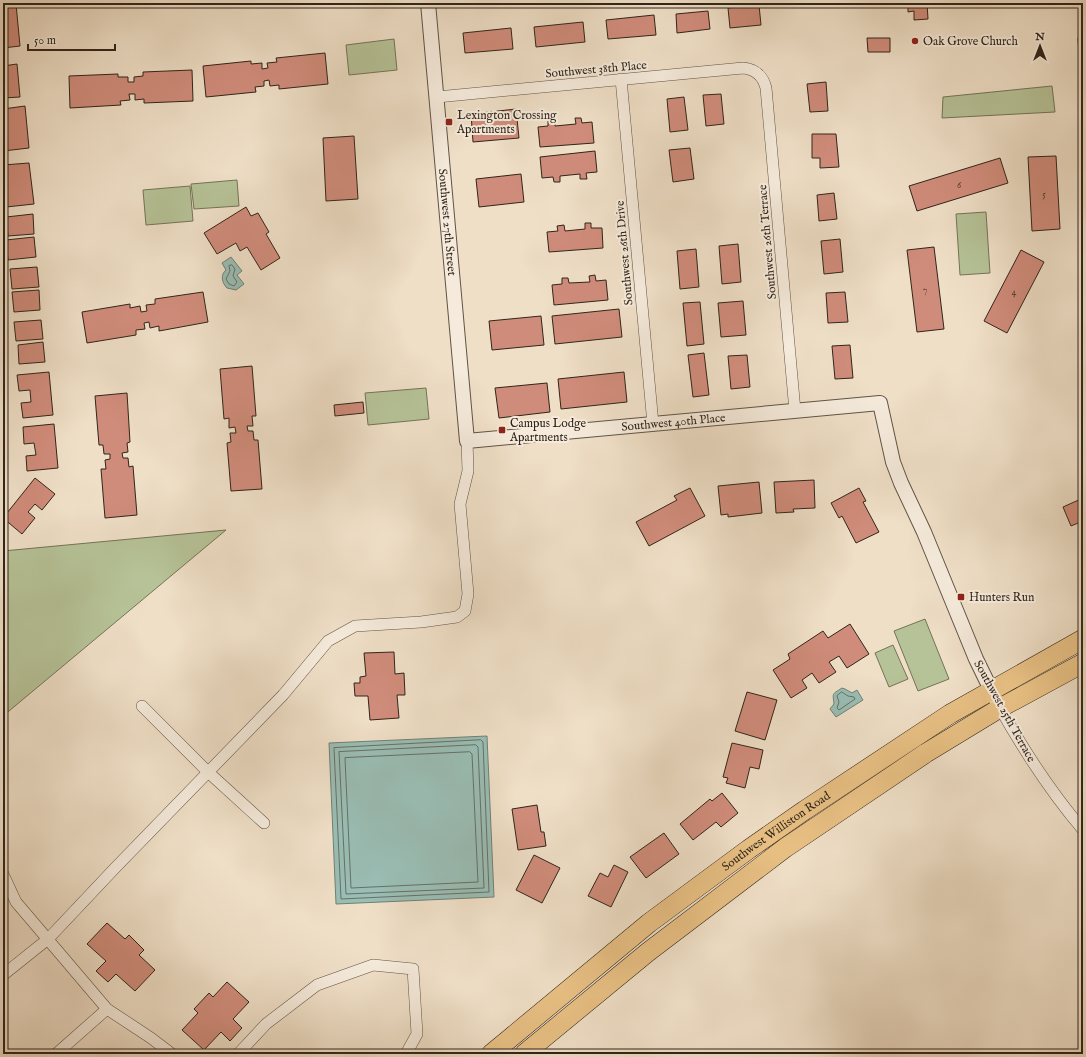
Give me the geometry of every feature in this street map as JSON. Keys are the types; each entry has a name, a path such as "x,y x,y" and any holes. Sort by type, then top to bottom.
{"highway":[{"name":"Southwest Williston Road","path":"491,1054 650,923 749,849 950,714 990,690 1083,639"},
{"name":"Southwest Williston Road","path":"524,1054 648,952 785,848 926,753 1000,708 1083,663"}],"street":[{"name":"Southwest 27th Street","path":"428,3 467,441"},
{"name":"Southwest 38th Place","path":"436,97 742,68 757,73"},
{"name":"Southwest 26th Terrace","path":"757,73 765,83 766,88 795,411"},
{"name":"Southwest 26th Drive","path":"621,79 653,424"},
{"name":"Southwest 40th Place","path":"467,441 880,403"},
{"name":"Southwest 25th Terrace","path":"880,403 893,462 901,483 924,532 990,690 1038,771 1083,830"},
{"path":"3,975 48,939 283,695 328,641 355,626 457,618 465,611 468,594 460,504 468,471 467,441"},
{"path":"142,706 208,772 264,822"},
{"path":"3,874 16,902 107,1009 151,1038 172,1054"},
{"path":"238,1054 266,1024 317,985 373,964 413,969 417,1034 406,1054"},
{"path":"56,1054 107,1009"}],"green space":[{"path":"394,39 397,70 349,75 346,45"},
{"path":"1052,86 1055,112 942,118 943,97"},
{"path":"237,180 239,206 194,209 191,184"},
{"path":"190,186 193,221 146,225 143,190"},
{"path":"986,212 990,273 960,275 956,214"},
{"path":"426,388 429,419 368,425 365,393"},
{"path":"226,530 3,716 3,551"},
{"path":"925,619 949,679 918,691 894,631"},
{"path":"893,645 908,679 889,687 875,653"}],"water":[{"path":"231,257 242,271 237,275 244,284 236,290 227,288 222,279 226,270 222,263"},
{"path":"842,688 852,693 857,690 863,700 836,717 830,709 834,704 834,694"},
{"path":"487,736 494,897 336,904 329,743"}],"building":[{"path":"908,3 927,3 928,19 914,20 914,11 908,12"},
{"path":"16,4 20,46 3,48 3,6"},
{"path":"759,5 761,25 730,28 728,8"},
{"path":"708,11 710,29 677,33 676,14"},
{"path":"654,15 656,35 608,39 606,20"},
{"path":"583,22 585,42 536,47 534,27"},
{"path":"511,28 513,49 465,53 463,33"},
{"path":"867,38 890,38 890,52 868,52"},
{"path":"1078,38 1083,38 1083,113"},
{"path":"325,53 328,84 279,89 279,85 270,86 269,80 264,81 264,86 255,87 256,92 206,97 203,66 251,61 251,64 262,63 262,69 268,68 267,63 277,62 276,58"},
{"path":"17,64 20,97 3,98 3,66"},
{"path":"192,70 193,101 144,103 144,99 135,100 135,94 129,94 130,100 120,101 121,105 70,108 69,76 118,74 118,77 128,77 128,82 134,82 134,77 143,76 143,72"},
{"path":"826,82 828,111 810,112 807,84"},
{"path":"721,94 724,124 706,126 703,95"},
{"path":"684,97 688,130 670,132 667,99"},
{"path":"25,106 29,148 3,151 3,109"},
{"path":"516,109 519,138 473,142 471,114"},
{"path":"575,118 581,118 582,123 592,122 594,143 540,147 538,127 548,126 548,121 555,120 555,126 576,124"},
{"path":"812,134 836,134 839,167 820,168 820,158 812,158"},
{"path":"354,136 358,199 326,201 323,138"},
{"path":"690,148 694,179 673,182 669,150"},
{"path":"595,151 597,172 586,173 587,179 580,179 580,174 560,176 560,182 554,182 553,177 542,178 540,157"},
{"path":"1056,156 1060,229 1032,231 1028,157"},
{"path":"1000,158 1008,183 917,211 909,186"},
{"path":"29,163 34,204 6,207 3,165"},
{"path":"521,174 524,202 479,207 476,179"},
{"path":"834,193 837,219 819,221 817,195"},
{"path":"246,207 251,216 258,213 269,232 266,234 280,258 261,270 247,247 240,251 236,243 217,254 204,233"},
{"path":"33,214 34,234 8,236 6,217"},
{"path":"585,223 591,223 591,228 602,228 603,248 549,252 547,232 558,231 557,226 564,225 565,231 585,229"},
{"path":"34,237 36,257 8,260 6,240"},
{"path":"840,239 843,272 824,274 821,241"},
{"path":"738,244 741,282 722,284 719,246"},
{"path":"934,247 944,329 917,332 907,250"},
{"path":"696,249 699,287 680,289 677,251"},
{"path":"1021,250 1044,262 1007,333 984,321"},
{"path":"37,267 39,287 12,289 10,269"},
{"path":"595,275 596,281 606,280 608,300 554,305 552,285 562,284 562,278 568,278 569,283 590,282 589,276"},
{"path":"39,290 40,310 14,312 12,292"},
{"path":"203,292 208,322 159,331 159,326 150,328 149,322 144,323 145,329 136,330 136,335 87,343 82,312 130,304 130,308 140,306 141,312 147,311 146,305 155,304 155,299"},
{"path":"845,292 848,322 828,323 826,293"},
{"path":"743,301 746,335 721,337 718,303"},
{"path":"700,302 704,344 687,346 683,303"},
{"path":"619,309 622,337 555,344 552,316"},
{"path":"541,316 544,345 492,350 489,321"},
{"path":"41,320 43,339 16,341 14,322"},
{"path":"43,342 45,362 19,364 18,345"},
{"path":"850,345 853,378 835,379 832,346"},
{"path":"704,353 709,395 693,397 688,355"},
{"path":"747,355 750,387 731,389 728,356"},
{"path":"252,366 256,416 252,416 253,426 247,426 248,431 253,431 254,440 258,440 262,489 231,491 227,443 231,442 230,433 236,433 235,427 229,428 229,418 224,419 220,369"},
{"path":"49,372 53,415 23,418 21,403 31,402 30,390 19,391 17,375"},
{"path":"624,372 627,402 561,409 558,379"},
{"path":"547,383 550,412 499,418 495,388"},
{"path":"127,393 130,442 127,443 128,452 122,453 123,458 128,458 129,467 133,466 137,515 105,518 101,469 106,469 105,460 110,459 110,454 104,454 103,445 99,445 95,396"},
{"path":"363,402 364,413 335,416 334,405"},
{"path":"54,424 58,468 27,471 26,456 36,455 34,443 24,444 23,427"},
{"path":"35,478 55,494 42,510 35,504 28,512 35,518 22,534 3,518"},
{"path":"814,480 815,508 793,509 794,512 776,513 774,482"},
{"path":"759,482 762,513 728,517 728,514 721,515 718,486"},
{"path":"690,488 705,516 649,546 636,522 677,500 674,496"},
{"path":"859,488 866,501 863,502 879,532 856,543 842,516 839,518 831,503"},
{"path":"1083,498 1083,521 1071,526 1063,507"},
{"path":"850,624 869,654 847,668 839,656 829,662 836,672 819,683 812,673 802,680 807,688 791,698 773,670 790,659 788,654 823,631 828,638"},
{"path":"394,652 395,674 404,673 405,695 397,695 399,718 370,720 368,696 355,696 354,683 360,683 360,677 366,676 364,653"},
{"path":"747,692 777,700 765,740 735,731"},
{"path":"732,743 763,750 759,769 750,767 745,788 726,783 728,778 723,777"},
{"path":"722,793 738,813 721,827 716,822 693,840 680,824 710,799 712,801"},
{"path":"537,805 541,832 544,832 546,846 518,850 512,809"},
{"path":"664,833 679,854 646,878 630,857"},
{"path":"534,855 560,868 542,903 516,890"},
{"path":"614,865 628,872 611,907 588,896 600,873 608,877"},
{"path":"107,923 125,939 129,935 144,950 139,955 155,970 135,991 116,974 108,982 96,971 106,961 87,944"},
{"path":"227,982 249,1002 233,1019 242,1028 230,1041 221,1032 204,1050 182,1030 198,1013 194,1009 209,993 213,997"}],"place":[{"name":"Oak Grove Church","path":"915,41"},
{"name":"Lexington Crossing Apartments","path":"449,122"},
{"name":"Campus Lodge Apartments","path":"502,430"},
{"name":"Hunters Run","path":"961,597"}]}
